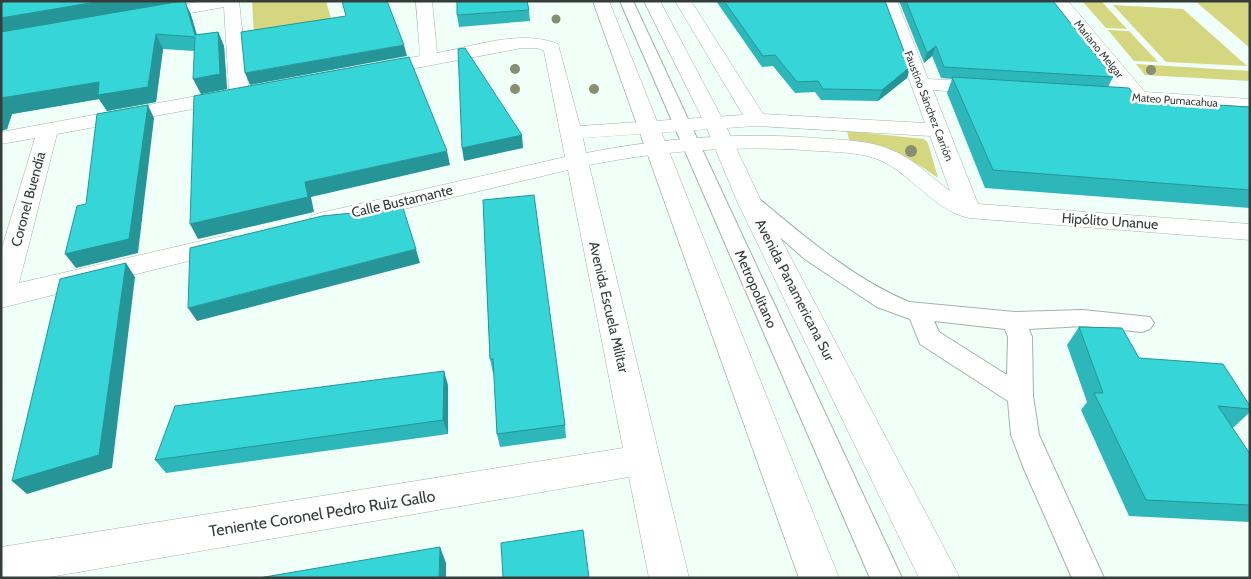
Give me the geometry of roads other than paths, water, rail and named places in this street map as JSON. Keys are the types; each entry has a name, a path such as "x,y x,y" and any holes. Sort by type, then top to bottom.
{"street":[{"path":"134,18 230,1 239,94"},
{"path":"353,74 429,60 424,1"},
{"path":"601,1 819,578"},
{"name":"Avenida Panamericana Sur","path":"652,1 718,131 749,201 940,578"},
{"path":"683,1 756,120"},
{"name":"Faustino Sánchez Carrión","path":"889,1 969,211"},
{"name":"Mariano Melgar","path":"1060,1 1139,98"},
{"name":"Avenida Escuela Militar","path":"429,60 522,43 540,43 552,48 669,578"},
{"path":"921,84 1000,89"},
{"path":"1,123 221,85"},
{"path":"1,138 258,91"},
{"name":"Mateo Pumacahua","path":"1079,94 1250,105"},
{"path":"718,131 756,120 938,130"},
{"name":"Coronel Buendía","path":"1,298 48,129"},
{"path":"718,131 795,143 874,150 900,162 940,196 952,204 969,211"},
{"name":"Calle Bustamante","path":"302,226 573,146 653,136 718,131"},
{"name":"Hipólito Unanue","path":"969,211 1250,232"},
{"path":"1,298 254,237"},
{"name":"Teniente Coronel Pedro Ruiz Gallo","path":"1,566 643,460"}],"lane":[{"name":"Metropolitano","path":"626,1 886,578"},
{"path":"749,201 814,255 895,306 919,313 1014,321 1083,318 1142,323"},
{"path":"919,313 929,338 1020,396"},
{"path":"1014,321 1020,337 1020,396 1025,434 1030,450 1088,578"}]}
